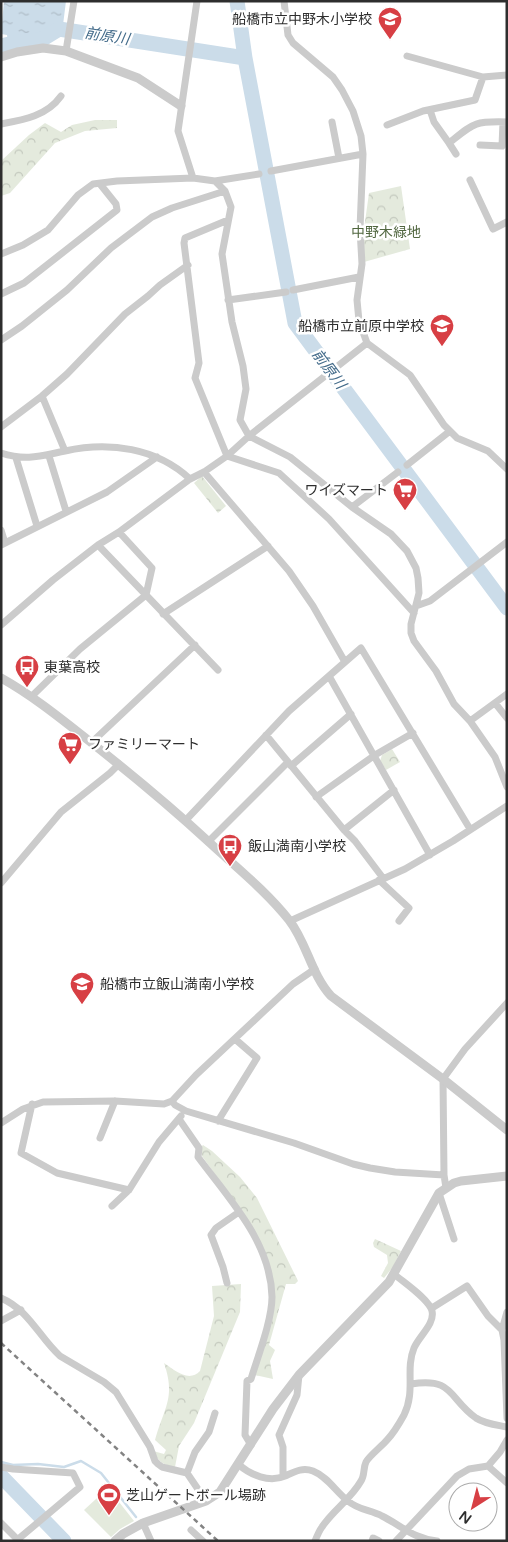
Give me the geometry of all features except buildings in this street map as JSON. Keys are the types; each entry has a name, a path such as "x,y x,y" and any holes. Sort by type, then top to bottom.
{"street":[{"path":"66,51 74,1"},
{"path":"193,178 178,131 197,1"},
{"path":"284,1 288,35 293,43 333,77 353,111 361,136 363,154 360,229 362,264 357,300 358,314 367,343 410,375 450,431 458,438 488,451 507,470"},
{"path":"1,57 17,52 43,48 66,51 138,78 181,106"},
{"path":"407,56 483,77 507,75"},
{"path":"387,125 430,110 475,100 483,77"},
{"path":"1,124 21,120 43,112 55,104 61,96"},
{"path":"430,110 434,122 456,154"},
{"path":"449,143 471,125 481,121 505,122 502,146 480,144"},
{"path":"332,122 339,158"},
{"path":"272,171 363,154"},
{"path":"1,254 23,245 48,230 78,195 92,184 117,181 193,178 216,181 259,174"},
{"path":"470,180 493,229 507,222"},
{"path":"216,181 225,191 231,207 222,254 228,300 243,366 246,389 240,420 249,436 290,457 352,507 391,534 407,551 416,568 418,578 418,593 411,624 411,633 436,671 454,704 470,721 496,757 507,787"},
{"path":"1,294 24,283 117,210 116,204 100,184"},
{"path":"1,340 22,326 67,290 111,248 152,217 172,208 225,191"},
{"path":"228,220 185,238 199,363 195,378 227,456 279,473 329,519 415,610"},
{"path":"1,427 42,396 67,374 125,314 188,265"},
{"path":"228,300 290,292 359,278"},
{"path":"1,625 53,580 98,545 119,532 190,479 227,456 249,436 367,343"},
{"path":"42,396 65,451"},
{"path":"407,465 450,431"},
{"path":"1,453 16,458 49,456 65,451 86,448 118,448 140,451 179,468 190,479"},
{"path":"49,456 66,511"},
{"path":"1,530 3,544 107,492 157,457"},
{"path":"16,458 37,526"},
{"path":"204,472 289,570 345,662"},
{"path":"352,507 398,472"},
{"path":"32,696 80,649 146,595 152,568 119,532"},
{"path":"415,610 430,601 507,542"},
{"path":"98,545 218,670"},
{"path":"163,614 268,546"},
{"path":"91,742 195,645"},
{"path":"185,820 290,711 361,648 470,829"},
{"path":"329,676 430,855"},
{"path":"1,678 32,696 119,764 185,820 270,898 290,921 306,947 323,987 331,996 443,1079 507,1130"},
{"path":"470,721 507,694"},
{"path":"495,703 507,718"},
{"path":"208,842 290,764 351,714"},
{"path":"316,797 375,755 413,733"},
{"path":"266,735 316,797 355,841 381,879 409,908 399,921"},
{"path":"1,883 61,812 119,764"},
{"path":"344,830 394,790"},
{"path":"290,921 430,855 507,806"},
{"path":"1,1124 32,1104 54,1101 115,1101 164,1104 172,1101 196,1075 293,984 315,969"},
{"path":"454,1239 443,1190 443,1079 465,1049 507,1003"},
{"path":"218,1121 256,1058 235,1038"},
{"path":"100,1138 115,1101"},
{"path":"172,1101 186,1111 294,1143 362,1166 395,1172 444,1175"},
{"path":"32,1104 21,1152 57,1173 129,1190"},
{"path":"112,1206 129,1190 159,1142 186,1111"},
{"path":"179,1119 199,1148 198,1157 251,1230 263,1254 269,1272 272,1299 251,1379 247,1381 245,1435 251,1445"},
{"path":"119,1540 143,1523 206,1501 220,1492 273,1409 299,1375 382,1290 394,1274 431,1206 443,1190 461,1181 507,1176"},
{"path":"227,1282 211,1235 216,1228 239,1212"},
{"path":"315,1541 322,1526 347,1501 361,1482 365,1474 366,1462 388,1439 410,1400 410,1368 414,1347 431,1320 432,1308 394,1274"},
{"path":"432,1308 467,1286 488,1316 502,1330"},
{"path":"1,1298 21,1310 32,1321 50,1347 60,1356 104,1382 116,1392 150,1447 154,1461 162,1467 187,1472 206,1501"},
{"path":"1,1322 21,1310"},
{"path":"507,1312 502,1330 507,1418"},
{"path":"283,1476 283,1447 279,1435 297,1395 299,1375"},
{"path":"411,1384 427,1382 444,1385 476,1418 484,1422 507,1427"},
{"path":"187,1472 195,1452 209,1432 215,1413"},
{"path":"396,1541 456,1476 469,1469 488,1466 507,1440"},
{"path":"1,1461 13,1470"},
{"path":"239,1465 254,1475 272,1479 301,1469 313,1471 329,1481 347,1501 356,1507 382,1516 423,1540 437,1541"},
{"path":"488,1466 507,1483"},
{"path":"1,1467 13,1470 73,1473 80,1487 16,1540 1,1523"},
{"path":"143,1523 151,1541"},
{"path":"191,1530 203,1541"},
{"path":"372,1541 373,1538 379,1541"}],"green space":[{"path":"95,120 117,120 117,128 85,131 55,143 10,193 1,196 1,161 29,135 45,123 61,132 72,125"},
{"name":"中野木緑地","path":"401,186 410,249 364,262 364,229 369,193"},
{"path":"202,476 226,506 218,513 194,483"},
{"path":"392,749 400,762 386,770 380,761 382,755"},
{"path":"203,1145 240,1177 257,1198 298,1281 295,1284 286,1284 269,1345 275,1350 270,1361 273,1379 255,1375 274,1298 253,1228 202,1156 200,1148"},
{"path":"375,1239 401,1251 393,1267 384,1278 381,1276 388,1263 387,1255 374,1247"},
{"path":"241,1284 240,1312 194,1423 179,1446 175,1467 165,1464 157,1458 153,1451 164,1454 166,1450 155,1440 169,1394 164,1363 186,1376 191,1376 200,1371 214,1316 212,1286"},
{"name":"芝山ゲートボール場跡","path":"108,1488 134,1521 111,1537 84,1510"}],"water":[{"path":"4,1 66,1 63,25 52,26 36,37 8,42 7,35 1,34"}],"waterway":[{"name":"前原川","path":"237,1 245,58"},
{"name":"前原川","path":"1,46 41,40 59,29 245,58 295,323 507,608"},
{"path":"1,1462 13,1465 38,1464 64,1467 81,1461 101,1473 136,1517"},
{"path":"1,1476 64,1541"}],"railway":[{"path":"1,1343 218,1541"}],"place":[{"name":"船橋市立中野木小学校","path":"390,40"},
{"name":"船橋市立前原中学校","path":"442,347"},
{"name":"ワイズマート","path":"405,511"},
{"name":"東葉高校","path":"27,688"},
{"name":"ファミリーマート","path":"70,765"},
{"name":"飯山満南小学校","path":"230,867"},
{"name":"船橋市立飯山満南小学校","path":"82,1005"},
{"name":"芝山ゲートボール場跡","path":"109,1516"}]}
